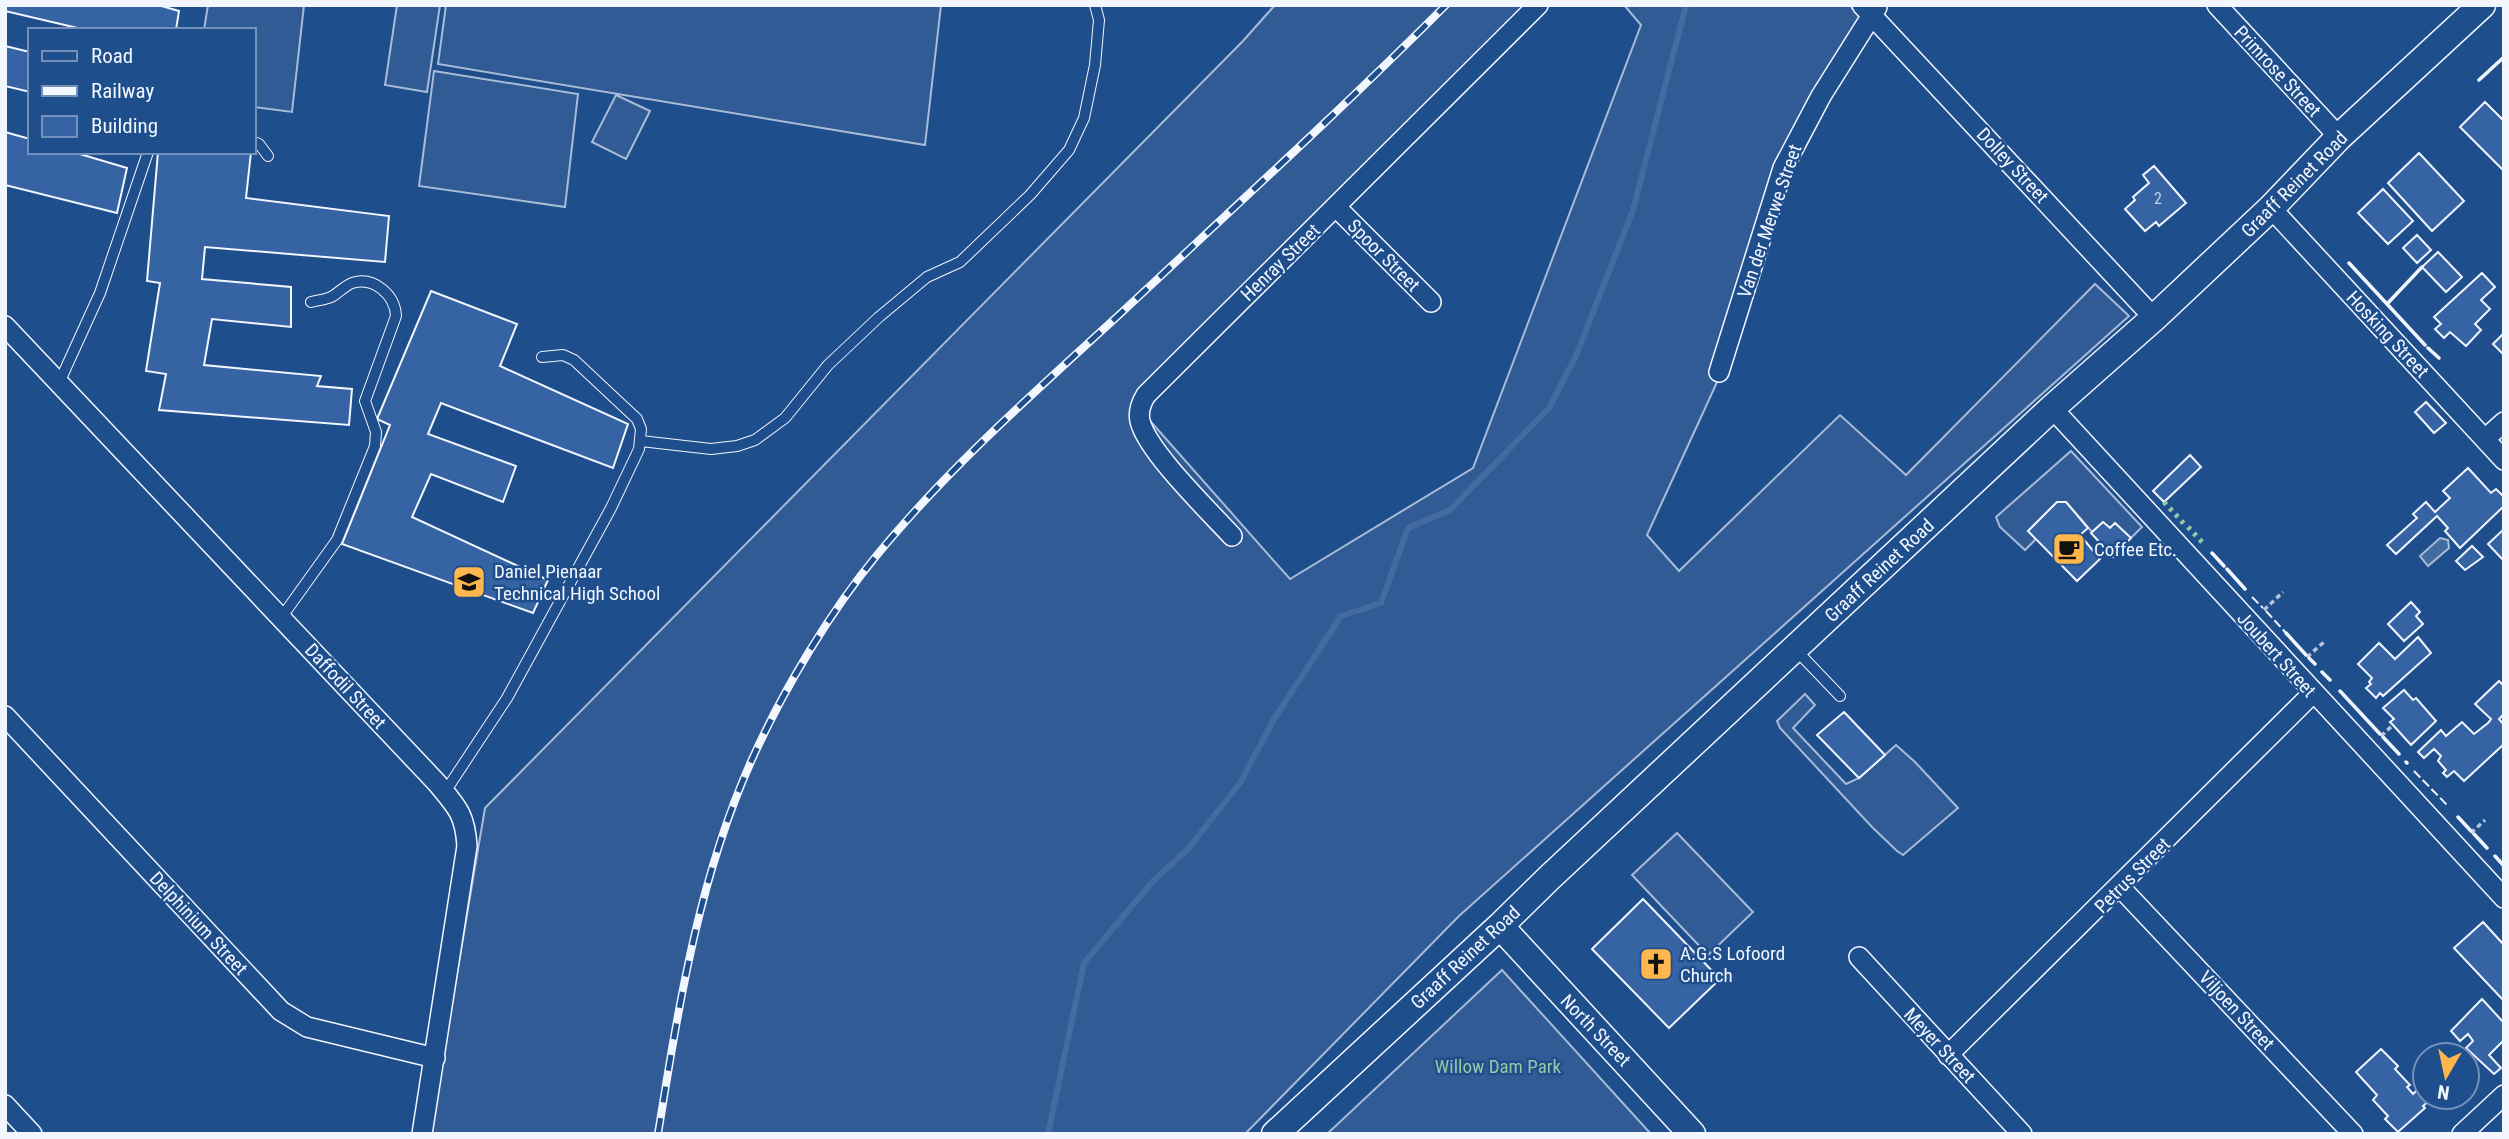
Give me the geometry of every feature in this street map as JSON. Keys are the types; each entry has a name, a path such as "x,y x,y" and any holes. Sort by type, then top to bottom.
{"main road":[{"name":"Graaff Reinet Road","path":"1275,1134 2052,408 2154,318 2271,208 2339,137 2482,5"},
{"name":"North Street","path":"1500,926 1692,1134"}],"street":[{"name":"Henray Street","path":"1232,536 1146,436 1139,413 1143,399 1158,381 1337,208 1538,5"},
{"name":"Primrose Street","path":"2217,5 2339,137"},
{"name":"Dolley Street","path":"1871,8 2154,318"},
{"name":"Van der Merwe Street","path":"1719,372 1783,168 1803,127 1871,8"},
{"name":"Spoor Street","path":"1337,208 1432,302"},
{"name":"Hosking Street","path":"2271,208 2504,460"},
{"name":"Daffodil Street","path":"5,326 460,810 466,829 467,846 422,1134"},
{"name":"Joubert Street","path":"2052,408 2504,898"},
{"path":"2485,439 2504,422"},
{"name":"Petrus Street","path":"1948,1055 2313,693"},
{"name":"Delphinium Street","path":"5,716 281,1011 307,1027 435,1058"},
{"name":"Viljoen Street","path":"2120,887 2353,1134"},
{"name":"Meyer Street","path":"1859,957 2022,1134"},
{"path":"2462,1134 2504,1095"},
{"path":"5,1105 32,1134"}],"lane":[{"path":"641,441 711,449 737,446 755,440 785,418 828,365 879,317 927,277 960,262 1020,204 1069,150 1084,118 1095,65 1099,20 1095,5"},
{"path":"256,143 268,156"},
{"path":"59,383 100,293 147,154"},
{"path":"281,618 337,540 375,446 376,432 365,401 396,316 395,306 387,293 377,286 363,282 352,284 326,299 311,302"},
{"path":"445,792 507,698 611,509 636,458 641,441 641,429 636,419 580,365 563,355 542,357"},
{"path":"1794,649 1840,696"}],"path":[{"path":"2259,614 2283,593"},
{"path":"2303,661 2324,642"},
{"path":"2376,740 2393,725"},
{"path":"2466,837 2484,820"}],"shaded area":[{"path":"208,5 304,5 292,112 256,107 256,28 204,28"},
{"path":"397,5 440,5 427,92 385,85"},
{"path":"446,5 941,5 925,145 438,64"},
{"path":"1275,5 1537,5 1136,405 1290,579 1473,468 1641,25 1624,5 1850,5 1861,18 1819,95 1718,380 1647,535 1679,571 1840,415 1906,475 2095,284 2129,316 1459,916 1245,1134 430,1134 485,808 1243,41"},
{"path":"434,71 578,94 565,207 419,186"},
{"path":"616,95 650,111 626,159 592,142"},
{"path":"2071,451 2142,527 2131,538 2115,524 2110,528 2103,522 2092,532 2066,502 2057,502 2028,531 2036,539 2025,550 2000,527 1996,517"},
{"path":"2440,538 2448,540 2449,548 2428,566 2420,556"},
{"path":"1805,694 1815,705 1793,728 1846,784 1859,778 1896,745 1958,808 1903,855 1897,851 1780,728 1777,721"},
{"path":"1677,833 1753,912 1708,955 1632,875"},
{"name":"Willow Dam Park","path":"1502,970 1651,1134 1327,1134"}],"building":[{"path":"5,5 158,5 179,11 176,28 77,28 5,11"},
{"path":"5,46 28,52 28,92 5,86"},
{"path":"2485,102 2504,121 2504,171 2460,127"},
{"path":"5,132 28,138 28,154 80,154 127,168 117,213 5,185"},
{"path":"2419,153 2464,201 2432,231 2388,183"},
{"path":"158,154 251,154 246,198 389,216 385,262 205,247 202,279 291,287 291,327 212,319 204,365 321,376 317,386 352,389 349,425 159,410 166,374 146,371 160,283 147,281"},
{"path":"2154,166 2186,203 2159,226 2156,222 2145,231 2125,209 2135,200 2133,197 2149,183 2143,175"},
{"path":"2383,189 2413,221 2388,244 2358,213"},
{"path":"2417,235 2431,250 2417,263 2403,248"},
{"path":"2438,252 2462,277 2446,292 2422,267"},
{"path":"2482,273 2495,287 2481,300 2490,309 2475,324 2481,330 2466,346 2450,332 2444,338 2435,329 2441,324 2434,317"},
{"path":"431,291 517,324 500,366 628,424 613,468 441,403 428,434 516,466 503,502 431,474 412,517 548,580 533,613 342,544 390,425 377,419"},
{"path":"2504,333 2504,355 2493,344"},
{"path":"2426,402 2446,423 2434,433 2415,412"},
{"path":"2190,455 2201,467 2164,502 2153,491"},
{"path":"2468,468 2491,493 2496,489 2504,497 2504,506 2460,548 2445,531 2448,528 2437,516 2396,554 2387,545 2417,518 2413,514 2426,502 2435,512 2450,498 2443,491"},
{"name":"Coffee Etc.","path":"2057,502 2066,502 2088,528 2080,535 2100,559 2077,581 2028,531"},
{"path":"2103,522 2110,528 2115,523 2131,538 2113,557 2091,533"},
{"path":"2504,529 2504,561 2488,544"},
{"path":"2472,546 2483,557 2465,570 2456,561"},
{"path":"2411,602 2420,612 2416,616 2423,624 2404,641 2388,624"},
{"path":"2418,637 2431,653 2383,696 2380,693 2376,698 2366,688 2371,684 2369,682 2372,678 2358,664 2379,643 2395,659"},
{"path":"2499,681 2504,686 2504,714 2499,719 2504,725 2504,744 2464,781 2454,771 2447,777 2443,773 2446,770 2438,761 2441,756 2434,749 2424,758 2418,752 2441,730 2446,736 2462,722 2474,734 2488,723 2491,719 2475,704"},
{"path":"2404,690 2413,700 2416,698 2436,721 2411,745 2390,722 2394,719 2383,708"},
{"path":"1844,712 1885,755 1859,778 1817,735"},
{"name":"A.G.S Lofoord Church","path":"1643,899 1720,979 1669,1028 1592,949"},
{"path":"2483,922 2504,945 2504,1001 2454,948"},
{"path":"2482,999 2504,1023 2504,1040 2489,1055 2501,1068 2494,1074 2481,1062 2481,1041 2473,1041 2468,1034 2460,1041 2451,1031"},
{"path":"2381,1049 2398,1066 2395,1069 2410,1085 2407,1087 2411,1092 2411,1111 2422,1111 2398,1132 2385,1119 2388,1116 2373,1100 2377,1095 2356,1072"}],"waterway":[{"path":"1048,1134 1084,963 1152,882 1188,849 1240,783 1274,719 1341,616 1381,603 1408,528 1450,510 1549,408 1576,356 1633,210 1686,5"}],"railway":[{"path":"658,1134 693,941 705,893 735,800 766,729 794,677 842,601 905,522 964,460 1446,5"}],"hedge":[{"path":"2164,502 2185,525"},
{"path":"2188,527 2202,542"}],"fence":[{"path":"2252,597 2263,608"},
{"path":"2266,611 2286,633"},
{"path":"2414,771 2448,806"}],"wall":[{"path":"2479,80 2504,57"},
{"path":"2349,263 2425,345"},
{"path":"2387,304 2422,267"},
{"path":"2428,348 2439,358"},
{"path":"2212,553 2224,566"},
{"path":"2227,569 2245,589"},
{"path":"2286,633 2306,655"},
{"path":"2309,658 2315,664"},
{"path":"2322,672 2330,680"},
{"path":"2340,691 2380,734"},
{"path":"2383,737 2399,754"},
{"path":"2458,817 2471,831"},
{"path":"2474,834 2487,848"},
{"path":"2495,856 2504,866"}],"place":[{"name":"Coffee Etc.","path":"2069,549"},
{"name":"Daniel Pienaar Technical High School","path":"469,582"},
{"name":"A.G.S Lofoord Church","path":"1656,964"}]}
